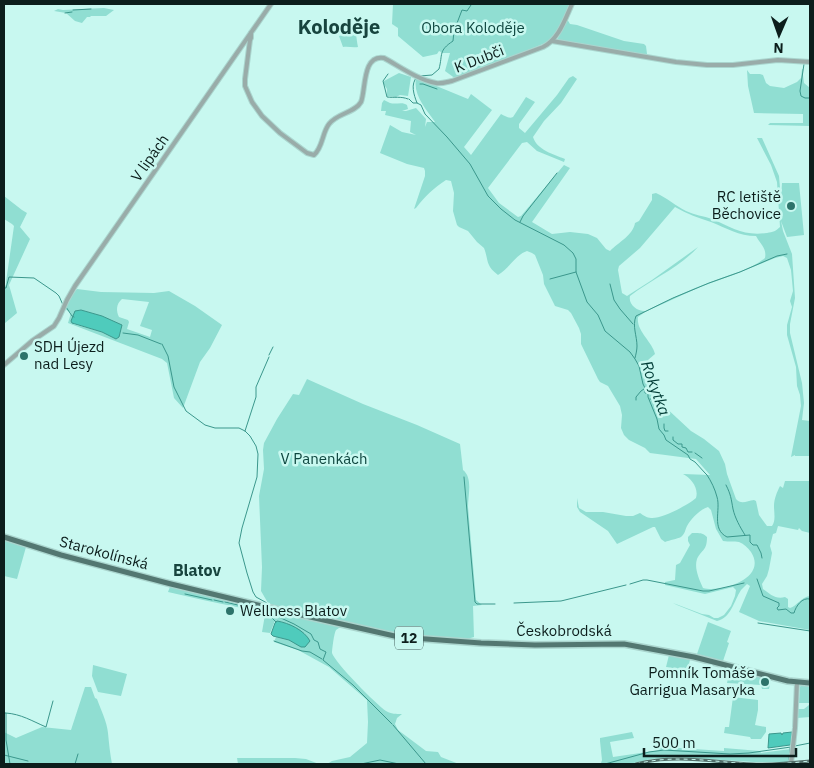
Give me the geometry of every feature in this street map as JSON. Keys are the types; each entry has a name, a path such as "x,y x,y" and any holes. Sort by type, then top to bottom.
{"main road":[{"name":"Starokolínská","path":"4,537 85,562 316,619"},
{"name":"Českobrodská","path":"316,619 414,639 481,644 610,643 632,645 694,657 772,678 810,682"}],"street":[{"name":"V lipách","path":"4,365 32,341 54,326 71,291 271,4"},
{"path":"552,41 557,35 572,4"},
{"name":"K Dubči","path":"249,37 245,86 252,102 262,116 280,133 307,153 314,155 319,149 328,125 359,104 366,72 375,59 384,58 420,78 438,83 452,81 543,47 552,41"},
{"path":"552,41 707,65 744,64 778,60 810,62"},
{"path":"791,764 797,682"}],"green space":[{"name":"Obora Koloděje","path":"393,4 571,4 556,34 548,42 456,79 445,71 450,53 439,51 437,54 423,57 398,36 398,28 392,24"},
{"path":"104,8 114,10 106,16 87,17 82,23 75,21 66,13 54,11 58,9"},
{"path":"567,19 570,24 624,41 644,44 647,54 558,41"},
{"path":"350,22 355,30 358,47 343,47 339,36 349,33 347,24"},
{"path":"802,69 804,83 810,88 810,126 768,125 770,123 803,123 803,114 754,113 748,86 747,70 750,74 763,75 766,83 770,86 784,88 801,78"},
{"path":"399,73 411,77 408,96 387,96 384,81"},
{"path":"573,76 577,79 561,103 544,121 533,137 538,145 565,159 564,162 537,151 527,142 522,143 488,188 499,203 518,217 521,216 564,165 570,168 532,222 552,234 570,232 588,234 597,238 610,251 632,231 635,223 639,221 652,200 652,194 656,193 692,214 712,219 738,231 759,234 774,231 780,227 777,182 771,165 757,138 762,138 779,176 781,200 782,183 799,183 804,235 787,237 781,221 792,254 795,298 790,333 802,383 804,403 802,420 810,421 810,456 795,455 791,457 801,406 796,367 787,335 787,325 792,307 790,301 793,291 791,270 787,258 783,256 775,258 700,287 645,312 638,317 638,322 655,354 648,360 652,380 663,405 691,431 719,451 738,501 756,501 759,515 767,526 772,526 775,501 780,486 783,488 785,481 810,481 810,533 799,528 798,530 778,526 776,533 773,534 770,546 772,553 769,569 762,584 763,589 771,595 788,599 788,607 790,608 810,596 810,630 759,621 739,612 750,586 747,584 741,590 729,613 717,621 673,603 718,618 724,615 731,606 735,596 736,590 733,587 705,594 665,585 665,582 675,580 676,565 680,563 690,545 688,537 692,533 702,534 707,537 705,547 696,562 697,574 703,588 711,589 731,586 748,576 753,569 755,561 751,552 739,542 723,541 716,529 711,510 708,507 701,510 693,518 683,535 679,538 665,542 661,539 655,527 653,527 617,544 608,531 580,512 577,507 577,498 579,508 586,512 603,512 626,516 640,513 647,517 656,518 681,508 696,498 697,494 694,484 683,474 710,475 696,459 650,453 624,435 621,428 622,415 620,406 608,386 598,379 581,344 581,334 571,313 568,310 555,306 544,284 543,275 535,255 527,251 523,253 498,275 489,265 484,248 468,231 457,225 453,211 454,193 451,181 446,180 438,186 414,209 425,176 424,168 407,164 380,153 390,125 402,132 416,135 410,132 411,121 385,115 386,111 381,111 384,100 390,103 403,103 407,105 408,109 402,111 416,108 426,119 425,127 427,122 435,122 418,96 416,91 417,78 468,99 471,94 492,110 464,147 471,155 501,114 513,117 526,97 535,102 519,124 519,128 525,133 569,78","holes":["675,207 693,216 744,235 756,236 764,249 765,258 746,269 686,292 646,311 640,310 632,305 630,296 674,267 698,247 627,296 622,293 619,266 640,248"]},
{"path":"4,196 27,213 20,227 30,239 9,285 17,313 5,323 4,287 6,285 14,226 4,219"},
{"path":"77,289 101,292 154,293 169,291 222,325 200,362 183,408 174,398 167,363 162,359 68,323 71,313 65,309","holes":["122,299 149,302 140,326 152,330 150,337 127,329 128,320 119,317 117,312 118,305","78,310 102,316 122,326 119,337 116,339 102,332 73,324"]},
{"name":"V Panenkách","path":"307,379 460,444 463,470 469,482 468,507 476,600 482,605 473,606 474,637 467,639 410,635 273,606 268,603 261,591 262,567 259,496 264,469 264,443 293,394 299,395"},
{"path":"4,540 26,547 17,579 4,576"},
{"path":"171,584 266,607 265,613 168,592"},
{"path":"266,609 345,628 336,630 333,645 332,653 340,665 386,711 402,714 397,718 395,724 398,730 426,751 438,752 441,757 459,764 327,764 350,757 367,743 367,700 329,667 298,650 274,642 276,637 289,640 300,631 275,621 270,633 262,632"},
{"path":"708,622 731,631 723,661 697,654"},
{"path":"669,655 690,660 687,672 666,667"},
{"path":"93,665 127,674 121,696 98,692 92,676"},
{"path":"730,668 771,679 769,689 762,689 761,685 727,683"},
{"path":"801,685 810,686 810,717 797,718 798,709 804,709 809,705 809,703 799,703"},
{"path":"85,687 91,687 104,716 112,764 4,764 4,732 16,738 42,727 71,730"},
{"path":"733,697 758,700 755,725 766,727 766,732 761,739 751,739 750,737 724,733 725,727 729,727"},
{"path":"632,732 634,738 610,742 613,757 661,750 658,749 658,739 663,740 663,749 724,751 724,748 760,751 761,753 791,749 789,762 754,762 676,757 651,759 630,764 599,764 602,760 600,738"},
{"path":"237,758 295,758 306,759 319,764 238,764"}],"shaded area":[{"path":"81,310 102,316 122,325 119,337 116,339 102,332 72,323 75,311"},
{"path":"277,621 296,628 310,641 305,647 301,647 289,640 273,636 271,634"},
{"path":"792,732 790,745 768,748 769,734 781,733 782,735 783,733"}],"waterway":[{"name":"Rokytka","path":"420,76 432,75 439,69 443,50 453,41 454,31 462,10 467,11 470,4"},
{"path":"73,10 91,9"},
{"path":"65,13 72,12"},
{"path":"804,64 800,91 801,96 810,98"},
{"path":"388,74 383,81 387,97 408,99"},
{"name":"Rokytka","path":"417,77 413,86 417,103 421,105 425,114 470,164 488,196 515,220 564,245 573,253 576,259 576,272 587,302 598,315 605,331 630,352 639,366 645,393 648,393 659,429 666,440 688,455 711,482 718,502 718,524 722,534 727,537 750,535 750,542 753,545 757,545 762,558"},
{"path":"420,84 437,89"},
{"path":"409,99 413,103 417,103"},
{"path":"520,222 557,173"},
{"path":"635,358 637,350 636,316 709,283 777,256 787,254"},
{"path":"550,279 576,272"},
{"path":"4,288 6,288 9,277 34,278 56,293 63,305"},
{"path":"610,284 614,300 633,324"},
{"path":"66,307 74,317"},
{"path":"123,333 138,335 161,344"},
{"path":"162,344 168,356 174,387 186,411 205,425 215,428 239,428 250,436 256,446 258,454 257,477 239,543 253,592 256,597 267,603 268,606"},
{"path":"269,355 273,347"},
{"path":"245,431 256,397 256,387 269,357"},
{"path":"636,400 636,397 644,389"},
{"path":"650,399 654,399 660,409"},
{"path":"664,424 665,431 668,431"},
{"path":"673,437 673,440 678,444 682,444 682,447 686,448 688,452 692,452"},
{"path":"695,453 702,458"},
{"path":"464,477 475,602 477,604 495,604"},
{"path":"726,485 735,516 745,535"},
{"name":"Rokytka","path":"757,579 763,596 779,603 778,610 786,609 794,613 804,599 810,599"},
{"path":"630,584 647,580 709,591 744,583"},
{"path":"514,603 561,601 626,585"},
{"path":"185,594 212,600"},
{"path":"214,600 223,602"},
{"path":"225,602 242,606"},
{"path":"250,607 263,610"},
{"path":"269,609 272,618 276,622"},
{"path":"270,613 311,634 314,640 318,642 320,649 326,652 323,660 353,685 392,724"},
{"path":"758,623 810,631"},
{"path":"274,641 310,652 322,659"},
{"path":"6,713 22,716 46,727 53,701"},
{"path":"4,713 6,713 6,740 10,764"},
{"path":"393,725 426,764"},
{"path":"795,746 810,743"},
{"path":"605,764 649,752 664,750 730,754 791,747"},
{"path":"790,748 790,753"},
{"path":"75,764 78,754"},
{"path":"4,755 28,761"},
{"path":"361,764 380,760 399,764"}],"railway":[{"path":"636,764 680,759 759,764 810,761"}],"place":[{"name":"RC letiště Běchovice","path":"791,206"},
{"name":"SDH Újezd nad Lesy","path":"24,356"},
{"name":"Wellness Blatov","path":"230,611"},
{"name":"Pomník Tomáše Garrigua Masaryka","path":"765,682"}],"district":[{"name":"Koloděje","path":"339,27"},
{"name":"Blatov","path":"197,570"}]}
